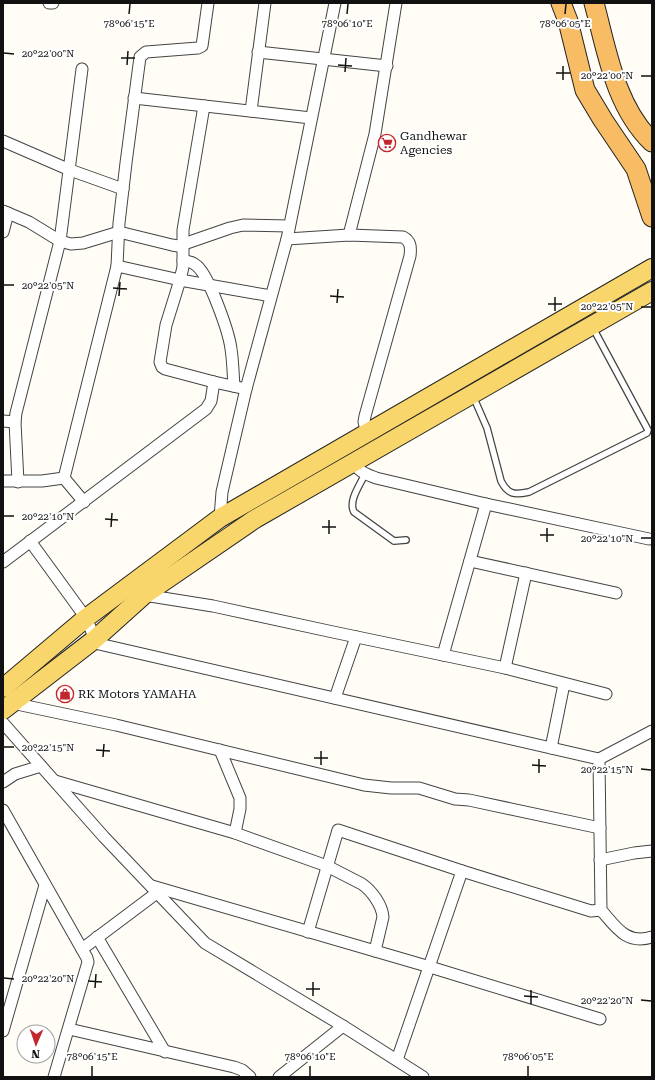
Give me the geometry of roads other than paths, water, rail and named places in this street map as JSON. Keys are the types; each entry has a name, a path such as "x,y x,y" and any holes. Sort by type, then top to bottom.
{"highway":[{"path":"561,3 568,21 585,90 603,120 644,174 652,217"},
{"path":"594,3 616,83 628,109 643,133 652,142"}],"main road":[{"path":"6,701 86,618 220,518 652,268"},
{"path":"6,701 95,639 144,595 255,519 359,468 472,394 652,291"}],"street":[{"path":"64,478 117,266 118,232 140,57 146,52 198,48 202,46 208,3"},
{"path":"251,111 265,3"},
{"path":"220,518 222,492 246,389 287,239 335,3"},
{"path":"348,235 375,134 396,3"},
{"path":"258,52 387,66"},
{"path":"18,482 15,422 16,413 60,241 82,69"},
{"path":"134,98 311,118"},
{"path":"204,106 183,230 183,260 180,280 166,325 160,362 162,367 165,369 246,389"},
{"path":"3,141 70,170 123,188"},
{"path":"3,232 5,212 29,222 60,241 71,244 77,244 118,232 172,245 183,245 230,228 257,225 289,226"},
{"path":"287,239 348,235 403,237 408,239 411,250 365,416 364,422 367,434"},
{"path":"183,260 193,262 198,266 208,280 230,344 234,386"},
{"path":"117,266 210,286 271,296"},
{"path":"5,559 84,502 206,409 211,402 214,382"},
{"path":"3,421 15,422"},
{"path":"359,468 486,504 649,539"},
{"path":"3,481 42,481 64,478"},
{"path":"64,478 84,502"},
{"path":"443,655 486,504"},
{"path":"30,541 86,618 95,639 99,644 106,647 599,759 652,731"},
{"path":"470,561 616,593"},
{"path":"505,668 526,573"},
{"path":"144,595 213,606 505,668 606,694"},
{"path":"335,698 356,637"},
{"path":"551,748 564,684"},
{"path":"6,701 116,725 364,785 391,788 419,788 456,799 469,800 600,828"},
{"path":"3,723 104,837 205,943 343,1026 423,1077"},
{"path":"220,750 240,798 240,810 235,833"},
{"path":"599,759 601,910 621,932 628,937 641,939 652,937"},
{"path":"3,782 15,774 41,766"},
{"path":"55,781 235,833 327,866 367,887 380,905 383,917 375,951"},
{"path":"3,810 88,962 54,1077"},
{"path":"308,932 338,830 462,871 591,911 601,910"},
{"path":"600,860 634,852 652,851"},
{"path":"397,1060 462,871"},
{"path":"3,1031 45,885"},
{"path":"155,889 430,967 600,1019"},
{"path":"82,949 155,889"},
{"path":"98,937 165,1052"},
{"path":"279,1077 343,1026"},
{"path":"69,1029 234,1067 242,1070 250,1077"}],"lane":[{"path":"472,394 480,409 487,428 504,488 515,494 529,492 647,433 648,430 592,326"},
{"path":"359,468 352,502 354,512 394,541 406,540"}],"place":[{"name":"Gandhewar Agencies","path":"387,143"},
{"name":"RK Motors YAMAHA","path":"65,694"}]}
